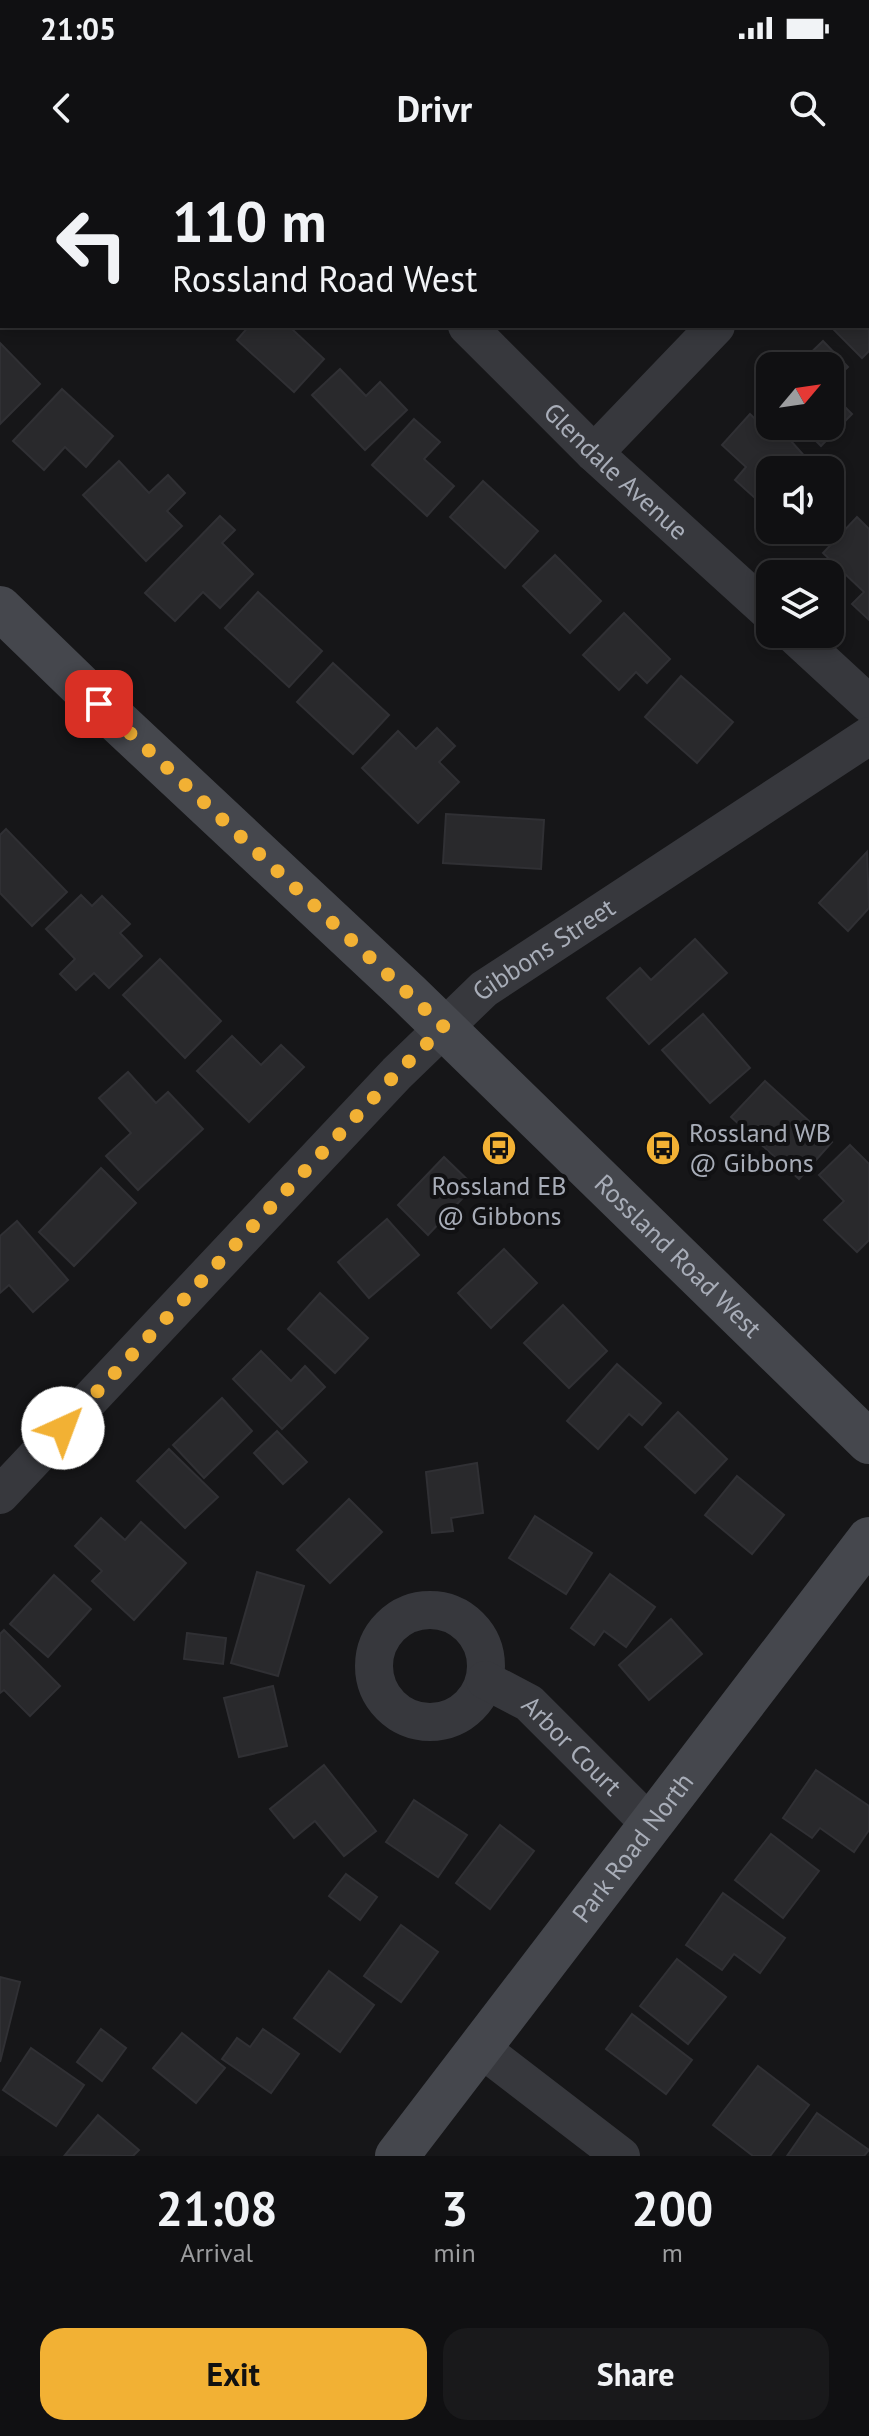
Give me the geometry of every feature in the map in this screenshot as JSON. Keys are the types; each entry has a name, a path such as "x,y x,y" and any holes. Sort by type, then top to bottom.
{"main road":[{"name":"Rossland Road West","path":"0,608 444,1027 869,1442"},
{"name":"Park Road North","path":"397,2156 869,1539"}],"street":[{"name":"Glendale Avenue","path":"469,328 594,453 756,600"},
{"path":"594,453 714,328"},
{"path":"808,648 869,704"},
{"name":"Gibbons Street","path":"0,1495 397,1073 484,989 869,736"},
{"name":"Arbor Court","path":"485,1680 529,1703 650,1824"},
{"path":"479,2047 621,2156"}],"building":[{"path":"247,328 295,328 293,330 324,359 294,392 237,340"},
{"path":"869,328 869,351 862,358 834,330"},
{"path":"823,341 834,352 812,352"},
{"path":"0,343 40,384 0,424"},
{"path":"340,369 366,396 380,382 407,410 365,450 312,395"},
{"path":"62,389 113,436 86,467 65,447 44,470 13,441"},
{"path":"844,406 852,414 844,422"},
{"path":"750,414 756,420 756,440 790,440 804,456 756,456 756,499 735,480 746,467 722,445"},
{"path":"414,419 440,442 424,459 454,486 427,516 372,465"},
{"path":"119,461 149,493 168,475 185,493 167,511 182,526 146,561 83,495"},
{"path":"483,481 538,531 505,568 450,517"},
{"path":"220,516 235,530 222,543 253,574 220,608 203,592 175,621 145,593"},
{"path":"857,517 869,529 869,620 852,604 864,592 844,573 844,560 830,560 823,553 832,544 844,544 844,531"},
{"path":"555,555 601,601 570,633 523,586"},
{"path":"258,592 322,651 289,687 225,628"},
{"path":"624,613 670,659 647,683 636,672 619,690 583,655"},
{"path":"333,663 389,715 353,754 297,702"},
{"path":"681,676 733,722 697,763 645,717"},
{"path":"437,728 455,746 439,762 459,782 418,823 362,768 398,731 416,749"},
{"path":"446,814 544,820 541,869 443,863"},
{"path":"6,829 67,892 32,926 0,893 0,835"},
{"path":"867,852 869,908 848,931 819,903"},
{"path":"81,895 92,906 102,896 130,924 120,933 142,956 109,988 94,973 76,990 60,974 75,959 46,929"},
{"path":"695,939 727,973 649,1044 607,998 640,968 651,980"},
{"path":"160,959 221,1021 185,1058 123,995"},
{"path":"703,1014 750,1068 710,1103 662,1050"},
{"path":"232,1036 261,1065 281,1045 304,1067 249,1122 197,1071"},
{"path":"128,1072 156,1103 168,1092 203,1129 138,1190 106,1156 131,1133 99,1098"},
{"path":"765,1081 832,1142 799,1179 731,1117"},
{"path":"850,1145 869,1164 869,1240 857,1252 824,1220 844,1201 819,1175"},
{"path":"444,1157 474,1186 428,1235 398,1205"},
{"path":"101,1168 136,1203 74,1266 39,1232"},
{"path":"387,1219 419,1255 369,1298 338,1262"},
{"path":"17,1221 68,1280 33,1312 9,1285 0,1293 0,1236"},
{"path":"504,1249 537,1283 491,1328 458,1293"},
{"path":"320,1293 368,1338 335,1373 288,1329"},
{"path":"563,1305 607,1351 569,1388 524,1343"},
{"path":"261,1351 291,1381 305,1366 325,1387 282,1429 233,1379"},
{"path":"617,1364 661,1403 642,1425 629,1414 598,1449 567,1421"},
{"path":"222,1398 252,1431 204,1478 173,1445"},
{"path":"678,1412 727,1459 695,1493 645,1447"},
{"path":"277,1431 307,1462 283,1484 254,1453"},
{"path":"169,1449 218,1497 185,1528 137,1481"},
{"path":"477,1463 483,1513 451,1518 453,1531 432,1533 426,1472"},
{"path":"737,1476 784,1515 752,1554 705,1515"},
{"path":"349,1499 382,1532 330,1583 297,1550"},
{"path":"535,1516 592,1553 566,1594 509,1558"},
{"path":"101,1518 125,1540 141,1522 186,1563 134,1620 92,1581 102,1571 75,1546"},
{"path":"257,1572 304,1586 278,1676 231,1663"},
{"path":"610,1574 655,1607 626,1647 604,1631 594,1645 571,1628"},
{"path":"54,1575 91,1609 48,1657 10,1624"},
{"path":"671,1619 702,1654 649,1700 619,1665"},
{"path":"4,1630 60,1686 30,1716 4,1690 0,1693 0,1634"},
{"path":"187,1633 226,1638 223,1664 184,1659"},
{"path":"273,1686 287,1746 239,1757 224,1698"},
{"path":"324,1765 376,1831 344,1856 315,1821 294,1838 270,1809"},
{"path":"816,1770 869,1806 869,1830 854,1852 820,1828 812,1838 783,1818"},
{"path":"414,1800 467,1835 438,1877 386,1842"},
{"path":"500,1825 534,1851 490,1909 456,1883"},
{"path":"771,1834 819,1871 783,1918 735,1880"},
{"path":"346,1874 377,1897 360,1920 329,1896"},
{"path":"723,1893 785,1938 760,1973 734,1954 722,1970 686,1945"},
{"path":"401,1925 438,1952 401,2002 364,1976"},
{"path":"677,1959 726,1997 688,2044 640,2006"},
{"path":"329,1971 374,2005 340,2052 294,2018"},
{"path":"0,1977 20,1982 0,2062"},
{"path":"632,2014 692,2060 666,2094 606,2049"},
{"path":"101,2029 126,2048 102,2081 77,2062"},
{"path":"263,2029 299,2054 271,2093 222,2059 237,2038 250,2047"},
{"path":"182,2033 225,2068 196,2103 153,2068"},
{"path":"31,2048 84,2085 56,2126 3,2090"},
{"path":"758,2066 809,2105 770,2156 753,2156 713,2125"},
{"path":"817,2113 869,2150 864,2156 787,2156"},
{"path":"98,2115 139,2150 133,2156 65,2155"}],"place":[{"name":"Rossland EB @ Gibbons","path":"499,1148"},
{"name":"Rossland WB @ Gibbons","path":"663,1148"}],"route":[{"path":"63,1428 444,1027 99,704"}]}
